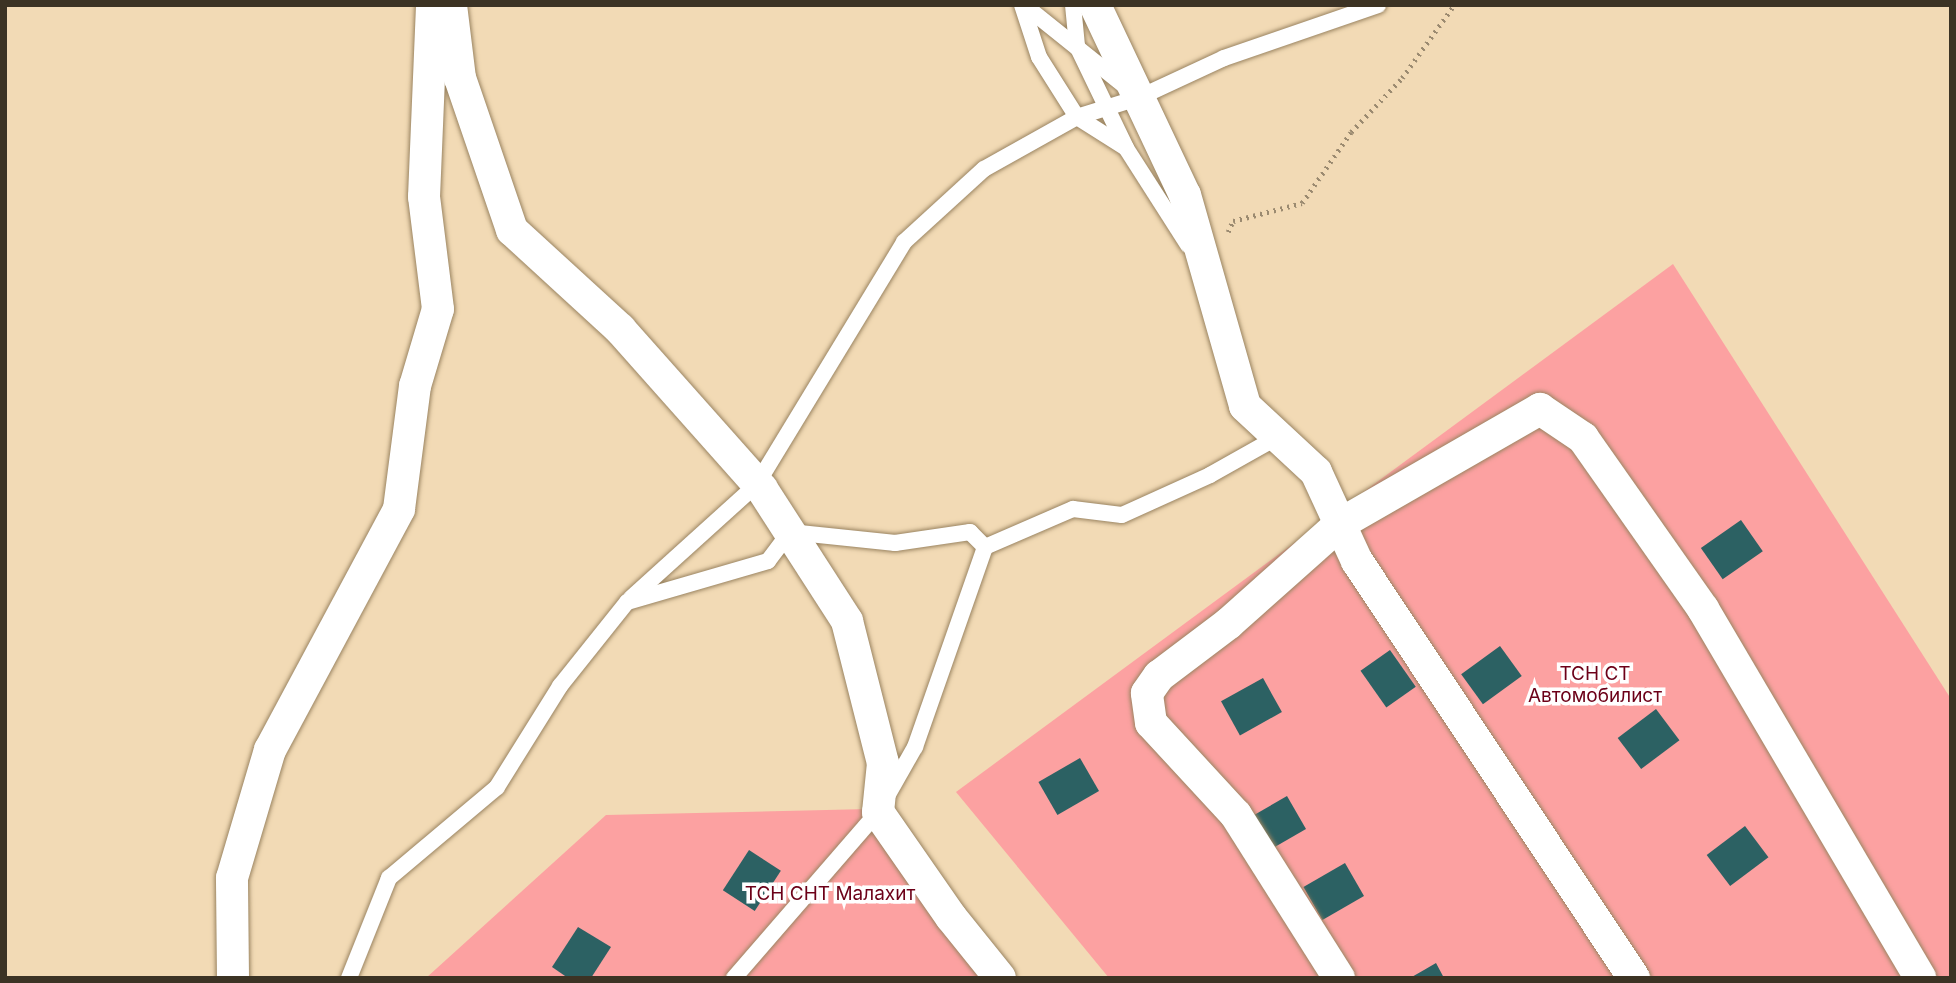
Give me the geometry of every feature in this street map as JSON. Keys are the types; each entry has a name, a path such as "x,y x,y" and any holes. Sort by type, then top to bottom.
{"street":[{"path":"233,978 232,878 270,750 399,509 415,386 438,309 424,197 432,5"},
{"path":"451,5 460,78 512,230 620,329 757,484 790,532 847,621 883,763 878,812 951,917 1000,978"},
{"path":"1096,5 1185,195 1245,406 1276,438 1316,472 1357,561 1634,978"},
{"path":"1339,978 1236,815 1151,723 1145,703 1159,676 1239,615 1340,524 1540,409 1583,438 1703,609 1920,978"}],"lane":[{"path":"1023,5 1138,97"},
{"path":"1023,5 1039,57 1077,117 1126,148"},
{"path":"1073,5 1077,46 1126,148 1207,273"},
{"path":"349,978 389,878 497,787 560,686 627,602 757,484 904,242 984,169 1077,117 1138,97 1224,58 1377,5"},
{"path":"734,978 878,812 915,747 985,547 1073,509 1122,515 1210,475 1276,438"},
{"path":"627,602 768,561 790,532 895,543 970,532 985,547"}],"path":[{"path":"1207,273 1233,221 1302,203 1351,132 1402,78 1454,5"}],"green space":[{"name":"ТСН СТ Автомобилист","path":"1673,264 1951,699 1951,978 1109,978 956,792"},
{"name":"ТСН СНТ Малахит","path":"869,809 1012,978 426,978 606,815"}],"building":[{"path":"1741,520 1763,551 1723,579 1701,548"},
{"path":"1500,646 1522,676 1483,704 1461,674"},
{"path":"1390,650 1416,687 1386,708 1361,671"},
{"path":"1263,678 1282,712 1240,735 1221,701"},
{"path":"1656,709 1679,740 1641,769 1618,738"},
{"path":"1080,758 1099,791 1057,815 1038,782"},
{"path":"1287,796 1306,829 1264,853 1245,820"},
{"path":"1745,826 1768,857 1730,886 1707,855"},
{"path":"749,850 781,871 755,911 723,890"},
{"path":"1345,863 1364,896 1322,920 1303,887"},
{"path":"578,927 611,947 591,978 568,978 552,967"},
{"path":"1436,963 1444,978 1410,978 1424,970"}]}
